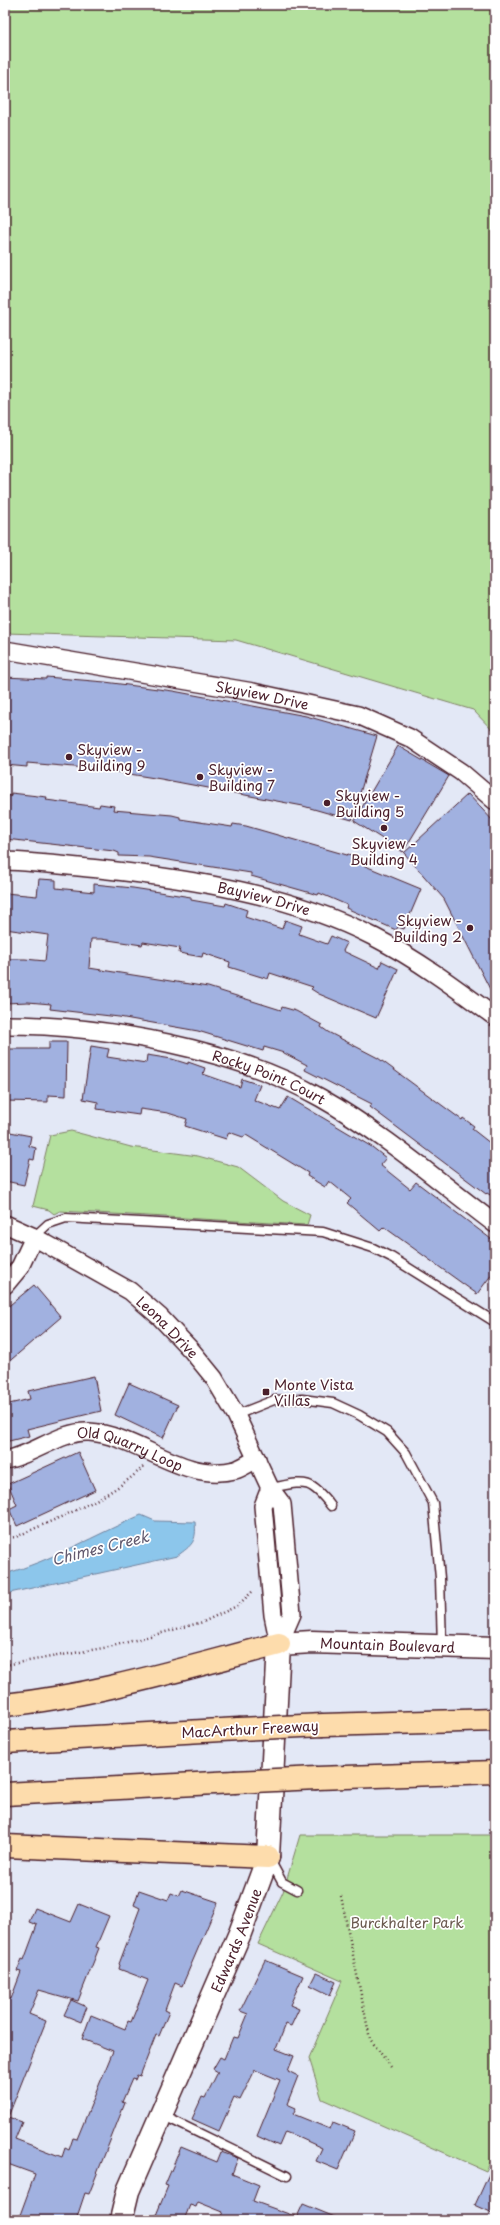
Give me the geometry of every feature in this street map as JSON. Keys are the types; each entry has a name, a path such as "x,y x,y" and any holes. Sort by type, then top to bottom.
{"highway":[{"path":"5,1705 56,1698 280,1644"},
{"name":"MacArthur Freeway","path":"5,1742 323,1725 495,1720"},
{"path":"5,1794 317,1778 495,1772"},
{"path":"5,1846 268,1857"}],"main road":[{"name":"Mountain Boulevard","path":"280,1644 320,1642 495,1648"},
{"name":"Edwards Avenue","path":"121,2220 128,2191 240,1933 268,1857 280,1644"}],"street":[{"name":"Skyview Drive","path":"5,650 253,692 358,715 410,738 461,772 495,801"},
{"name":"Bayview Drive","path":"5,860 127,872 218,885 316,913 373,936 418,962 495,1017"},
{"name":"Rocky Point Court","path":"5,1025 33,1025 87,1031 164,1043 268,1072 321,1098 388,1143 495,1224"},
{"name":"Leona Drive","path":"5,1224 34,1237 130,1291 160,1317 192,1351 214,1378 236,1415 270,1488"},
{"path":"5,1285 20,1267 34,1237"},
{"name":"Old Quarry Loop","path":"5,1460 16,1458 61,1438 88,1432 114,1437 176,1464 207,1472 235,1470 257,1459"},
{"path":"270,1488 263,1506 273,1615 280,1644"}],"lane":[{"path":"34,1237 48,1224 66,1218 322,1232 373,1248 391,1257 495,1322"},
{"path":"236,1415 274,1400 302,1399 333,1403 360,1415 387,1432 406,1453 433,1503 440,1578 442,1647"},
{"path":"270,1488 302,1483 313,1485 331,1506"},
{"path":"268,1857 282,1882 297,1890"},
{"path":"161,2114 287,2176"}],"path":[{"path":"5,1538 16,1536 103,1496 130,1479 156,1454"},
{"path":"5,1665 110,1647 203,1622 237,1606 245,1597"},
{"path":"341,1896 370,2039 392,2067"}],"green space":[{"path":"5,5 495,5 495,733 473,710 236,640 5,633"},
{"path":"71,1131 131,1147 198,1156 238,1167 283,1201 310,1215 307,1225 60,1211 54,1214 49,1210 33,1206 50,1135"},
{"name":"Burckhalter Park","path":"300,1835 495,1835 495,2152 486,2171 322,2099 309,2058 342,1981 258,1944 283,1892"}],"water":[{"name":"Chimes Creek","path":"141,1515 155,1521 195,1522 194,1539 190,1546 177,1556 5,1594 5,1574 40,1562"}],"building":[{"path":"5,677 46,679 46,677 105,682 173,691 306,716 377,736 352,820 303,806 161,779 98,769 27,763 27,767 5,765"},
{"path":"398,746 449,776 403,852 354,821"},
{"path":"11,793 47,797 46,800 99,807 100,804 114,806 113,810 172,815 180,817 180,819 232,827 233,824 246,826 360,858 358,863 421,889 404,929 398,927 396,930 346,908 347,905 319,893 318,895 251,876 251,873 149,857 119,856 119,853 114,851 5,839 5,795 11,796"},
{"path":"468,794 495,823 495,999 444,899 404,853"},
{"path":"39,879 56,880 56,888 94,892 94,884 133,888 191,897 191,900 225,906 226,903 247,910 245,917 282,929 285,920 302,926 299,934 327,944 331,936 347,943 343,951 379,968 382,961 398,969 376,1018 319,994 311,989 313,987 270,973 268,979 229,967 230,962 203,953 202,957 179,953 180,948 143,942 142,945 91,939 89,968 208,987 281,1010 282,1007 296,1011 322,1025 321,1027 328,1032 378,1058 462,1120 463,1118 474,1126 472,1129 495,1147 495,1198 487,1193 486,1194 370,1107 372,1104 305,1070 307,1065 284,1053 264,1047 263,1051 198,1031 119,1017 50,1009 51,1004 28,1002 5,1003 5,962 8,962 8,959 45,961 48,935 5,929 5,893 37,896"},
{"path":"49,1042 67,1042 66,1096 48,1095 48,1102 5,1101 5,1049 49,1049"},
{"path":"91,1046 109,1049 107,1057 146,1063 147,1055 172,1059 188,1064 188,1062 205,1068 203,1074 240,1087 242,1079 260,1085 254,1100 280,1110 288,1097 372,1147 386,1158 380,1165 410,1189 416,1182 495,1242 495,1270 477,1294 384,1227 380,1231 347,1203 351,1199 329,1181 325,1187 307,1176 308,1173 246,1135 243,1137 229,1132 226,1139 185,1126 187,1119 168,1113 140,1109 139,1115 97,1109 98,1102 83,1099"},
{"path":"5,1131 31,1136 29,1146 36,1148 34,1160 30,1159 24,1185 5,1181"},
{"path":"34,1285 61,1317 5,1365 5,1309"},
{"path":"94,1376 101,1411 27,1429 29,1436 5,1442 5,1405 30,1399 28,1391"},
{"path":"129,1383 178,1405 163,1438 115,1415"},
{"path":"78,1452 95,1490 17,1526 9,1509 17,1505 8,1484"},
{"path":"139,1890 168,1900 171,1893 179,1896 182,1890 218,1902 182,1986 175,1983 165,2010 169,2012 159,2036 156,2035 140,2076 137,2075 135,2080 132,2079 122,2102 125,2103 89,2194 85,2193 76,2220 33,2220 20,2215 35,2174 5,2163 5,2007 9,1998 11,1999 21,1972 17,1971 22,1959 24,1960 37,1925 29,1922 35,1908 71,1922 79,1904 109,1916 96,1947 99,1948 78,2001 39,1990 29,2014 46,2021 8,2117 22,2122 15,2139 62,2157 65,2148 69,2150 73,2138 77,2139 113,2051 82,2039 91,2015 125,2029 128,2021 131,2022 148,1980 119,1969 119,1964 140,1908 134,1905"},
{"path":"265,1960 303,1976 290,2005 299,2009 291,2026 286,2024 276,2049 294,2056 288,2071 298,2076 287,2104 296,2108 293,2114 330,2129 333,2122 355,2131 338,2170 316,2161 322,2148 298,2137 285,2132 279,2146 257,2136 280,2080 255,2070 240,2100 234,2097 219,2131 192,2119 202,2097 205,2098 218,2072 213,2069 220,2057 224,2059 233,2037 238,2038 248,2014 240,2011"},
{"path":"316,1973 336,1982 330,1995 310,1985"},
{"path":"71,2000 87,2007 81,2022 64,2015"},
{"path":"181,2147 217,2162 221,2152 238,2158 232,2174 259,2185 253,2201 297,2217 303,2204 342,2220 219,2220 223,2212 198,2202 196,2207 190,2205 184,2220 154,2220 168,2186 165,2185"},
{"path":"495,2161 495,2214 475,2205"}],"place":[{"name":"Skyview - Building 9","path":"69,757"},
{"name":"Skyview - Building 7","path":"200,777"},
{"name":"Skyview - Building 5","path":"327,803"},
{"name":"Skyview - Building 4","path":"384,828"},
{"name":"Skyview - Building 2","path":"470,928"},
{"name":"Monte Vista Villas","path":"266,1392"}]}
